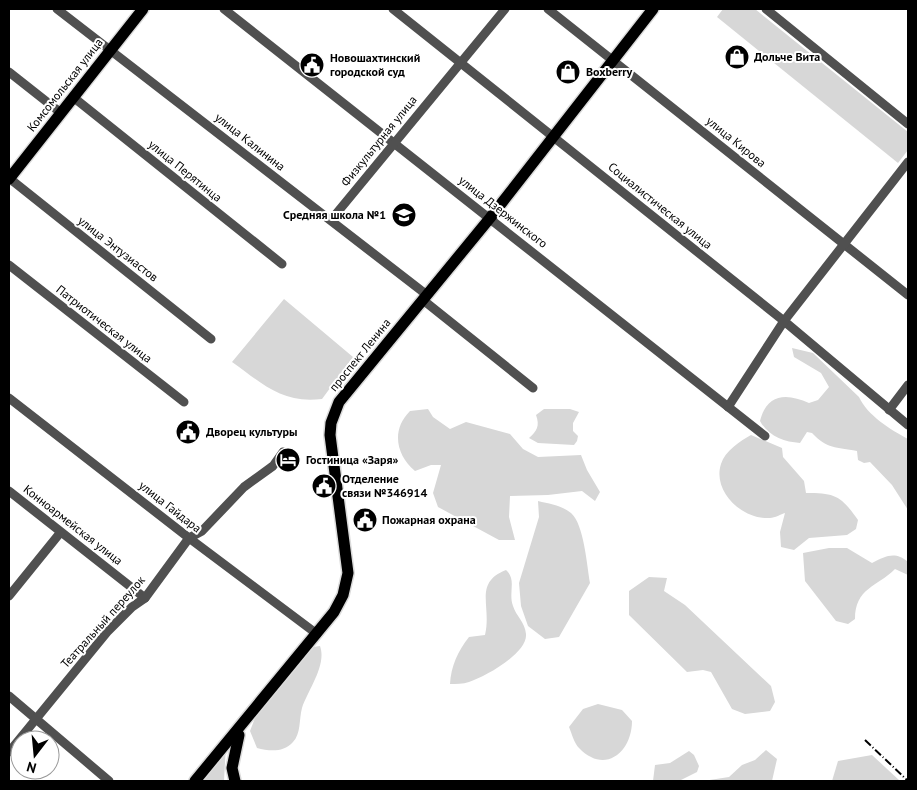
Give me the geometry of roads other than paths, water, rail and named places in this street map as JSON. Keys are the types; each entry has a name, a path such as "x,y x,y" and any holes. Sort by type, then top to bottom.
{"main road":[{"name":"Комсомольская улица","path":"10,174 143,9"},
{"name":"проспект Ленина","path":"195,781 317,634 334,612 343,596 348,573 333,460 331,423 339,402 490,218 653,9"},
{"path":"235,781 232,768 234,747 242,726"}],"street":[{"name":"улица Калинина","path":"57,9 331,220 533,388"},
{"name":"улица Дзержинского","path":"224,9 765,436"},
{"name":"Социалистическая улица","path":"393,9 784,321 908,425"},
{"name":"Физкультурная улица","path":"331,220 505,9"},
{"name":"улица Кирова","path":"548,9 908,295"},
{"path":"766,9 908,124"},
{"path":"9,72 61,113"},
{"name":"улица Перятинца","path":"73,97 282,264"},
{"path":"728,407 784,321 908,162"},
{"name":"улица Энтузиастов","path":"10,174 211,340"},
{"name":"Патриотическая улица","path":"9,264 184,402"},
{"path":"889,410 908,385"},
{"name":"улица Гайдара","path":"9,398 189,538 317,634"},
{"name":"Театральный переулок","path":"9,752 108,631 132,607 145,598 189,538 202,531 244,487 273,466 283,452"},
{"name":"Конноармейская улица","path":"9,491 145,598"},
{"path":"9,596 60,533"},
{"path":"9,696 109,781"}],"railway":[{"path":"865,740 908,781"}],"place":[{"name":"Дольче Вита","path":"737,57"},
{"name":"Новошахтинский городской суд","path":"312,65"},
{"name":"Boxberry","path":"568,72"},
{"name":"Средняя школа №1","path":"404,215"},
{"name":"Дворец культуры","path":"188,432"},
{"name":"Гостиница «Заря»","path":"288,460"},
{"name":"Отделение связи №346914","path":"324,486"},
{"name":"Пожарная охрана","path":"365,520"}]}
